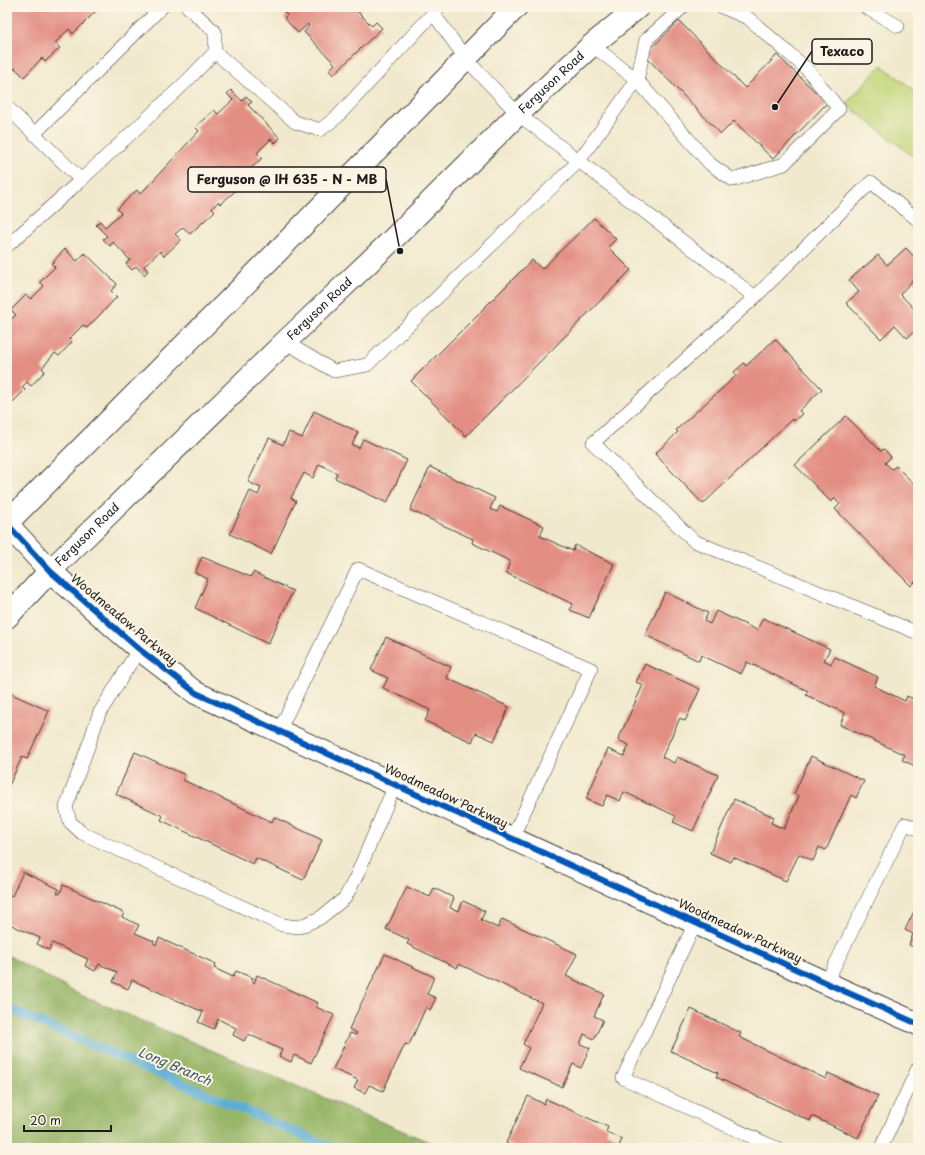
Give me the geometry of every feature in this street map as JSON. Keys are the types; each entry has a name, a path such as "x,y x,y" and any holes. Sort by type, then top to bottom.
{"main road":[{"path":"7,524 516,7"},
{"name":"Ferguson Road","path":"7,617 50,570 390,242 518,114 592,45 638,7"},
{"name":"Woodmeadow Parkway","path":"7,524 50,570 138,650 196,693 918,1024"}],"lane":[{"path":"34,134 162,7"},
{"path":"7,246 186,82 215,52 215,32 188,7"},
{"path":"285,342 334,371 367,365 578,162 637,80 646,40 682,7"},
{"path":"592,45 637,80 710,164 733,180 784,164 839,109 807,69 748,18 722,7"},
{"path":"865,7 898,26"},
{"path":"215,52 296,122 320,130 337,117 436,10 466,59 518,114 754,297"},
{"path":"7,108 80,180"},
{"path":"918,220 871,182 754,297 593,443 694,540 918,633"},
{"path":"279,731 358,569 591,669 512,838"},
{"path":"138,650 99,714 90,744 66,807 70,822 82,833 282,926 299,927 320,918 345,898 356,877 395,785"},
{"path":"826,983 905,824 918,829"},
{"path":"695,923 623,1078 776,1148"},
{"path":"881,1148 918,1068"}],"green space":[{"path":"881,65 918,93 918,160 846,104"},
{"path":"7,955 76,993 443,1148 7,1148"}],"building":[{"path":"7,7 100,7 73,34 69,29 55,43 60,48 45,62 42,58 24,77 15,68 7,76"},
{"path":"279,7 363,7 358,12 372,26 376,22 382,28 333,75 329,70 335,64 304,32 309,26 308,24 298,33 284,18 287,15"},
{"path":"679,21 745,88 777,55 827,103 773,159 734,121 721,134 644,55"},
{"path":"231,90 242,101 246,96 252,102 248,105 280,138 275,143 271,139 257,153 262,158 242,177 244,179 233,193 220,204 218,202 212,208 215,211 190,234 183,227 175,234 181,240 164,256 160,251 144,266 148,271 144,275 136,266 132,270 126,264 130,260 113,242 110,246 103,239 107,236 96,225 100,221 105,227 121,213 117,209 137,190 140,194 146,188 199,131 195,127 214,110 218,114 233,100 227,94"},
{"path":"594,218 616,239 608,247 631,270 466,436 411,381 532,260 542,269"},
{"path":"906,248 918,261 918,286 913,280 900,294 918,313 918,328 907,338 895,325 881,339 846,303 859,292 849,280 878,255 887,265"},
{"path":"65,249 77,261 85,253 117,284 111,291 117,297 87,328 83,325 69,339 72,342 59,356 55,353 42,368 45,371 31,386 27,382 22,387 25,390 10,405 7,403 7,323 16,315 11,310 26,295 31,299 44,286 40,282 55,267 51,264"},
{"path":"775,339 822,389 799,411 802,414 794,421 792,419 703,504 655,454 678,432 676,430 737,375 734,372 744,363 746,366"},
{"path":"314,411 358,432 352,445 359,448 363,439 407,460 387,503 335,478 337,473 319,464 313,478 304,473 291,498 296,501 271,554 230,534 250,491 258,495 261,488 248,482 269,438 283,445 289,432 302,438"},
{"path":"846,416 881,451 884,449 891,457 885,463 892,469 896,466 918,488 918,585 915,582 911,586 835,509 840,504 835,498 831,502 795,465"},
{"path":"430,467 495,498 490,509 497,512 500,506 544,526 540,536 573,551 575,545 614,564 589,618 570,610 573,604 506,573 510,561 472,543 473,539 410,510"},
{"path":"202,557 251,577 253,572 293,591 268,644 195,608 208,579 195,573"},
{"path":"665,592 708,613 704,621 710,624 716,611 757,630 763,618 830,649 824,660 831,664 835,657 878,677 874,686 905,701 907,696 918,701 918,767 902,760 905,755 840,725 845,713 806,695 808,691 747,662 741,674 701,655 699,661 645,635"},
{"path":"386,637 451,667 447,678 509,707 494,741 476,733 472,742 425,721 430,710 383,688 388,678 371,670"},
{"path":"645,664 700,689 685,721 680,718 662,757 674,763 677,757 718,775 693,831 673,822 676,816 624,792 620,801 607,795 602,806 586,799 608,749 624,756 629,745 618,740 643,685 636,682"},
{"path":"7,692 49,711 27,759 22,757 7,790"},
{"path":"135,752 185,775 183,780 272,822 274,817 322,840 303,880 256,858 253,864 161,820 163,816 116,794"},
{"path":"811,756 864,781 856,798 851,795 826,850 819,847 813,861 799,854 786,881 733,857 730,862 710,853 734,799 774,817 771,823 784,829 799,796 794,794"},
{"path":"23,872 59,889 57,893 60,894 63,885 124,913 122,917 139,925 135,933 154,941 153,943 156,945 159,938 216,964 214,968 233,977 236,971 253,978 251,982 254,983 257,975 318,1003 316,1007 334,1015 311,1063 294,1055 291,1062 279,1056 282,1050 248,1034 244,1041 233,1035 236,1028 218,1019 214,1029 198,1022 203,1012 132,980 128,989 113,982 117,972 99,964 95,971 85,966 88,959 52,943 49,950 37,944 40,938 7,923 7,894 12,896"},
{"path":"407,887 430,897 434,888 454,898 450,908 459,911 463,901 485,911 481,920 498,928 502,919 577,954 566,976 604,994 594,1016 603,1020 594,1039 584,1034 580,1044 590,1048 581,1068 573,1064 562,1087 519,1068 529,1048 523,1044 542,1003 459,964 457,968 407,944 409,940 386,929"},
{"path":"918,903 918,949 909,945 913,934 905,930"},
{"path":"385,954 434,977 427,994 436,998 430,1010 426,1007 409,1045 405,1044 383,1091 369,1085 365,1093 354,1088 358,1080 333,1069 350,1033 356,1035 357,1033 349,1029"},
{"path":"691,1009 741,1033 739,1037 826,1079 828,1073 878,1096 858,1138 812,1116 810,1121 716,1077 718,1073 671,1051"},
{"path":"528,1096 544,1104 546,1099 608,1127 606,1132 622,1139 619,1146 624,1148 516,1148 506,1143"}],"waterway":[{"name":"Long Branch","path":"7,1008 332,1148"}],"cycle path":[{"path":"7,524 50,571 139,649 196,693 918,1024"}],"place":[{"name":"Texaco","path":"775,107"},
{"name":"Ferguson @ IH 635 - N - MB","path":"400,251"}]}
